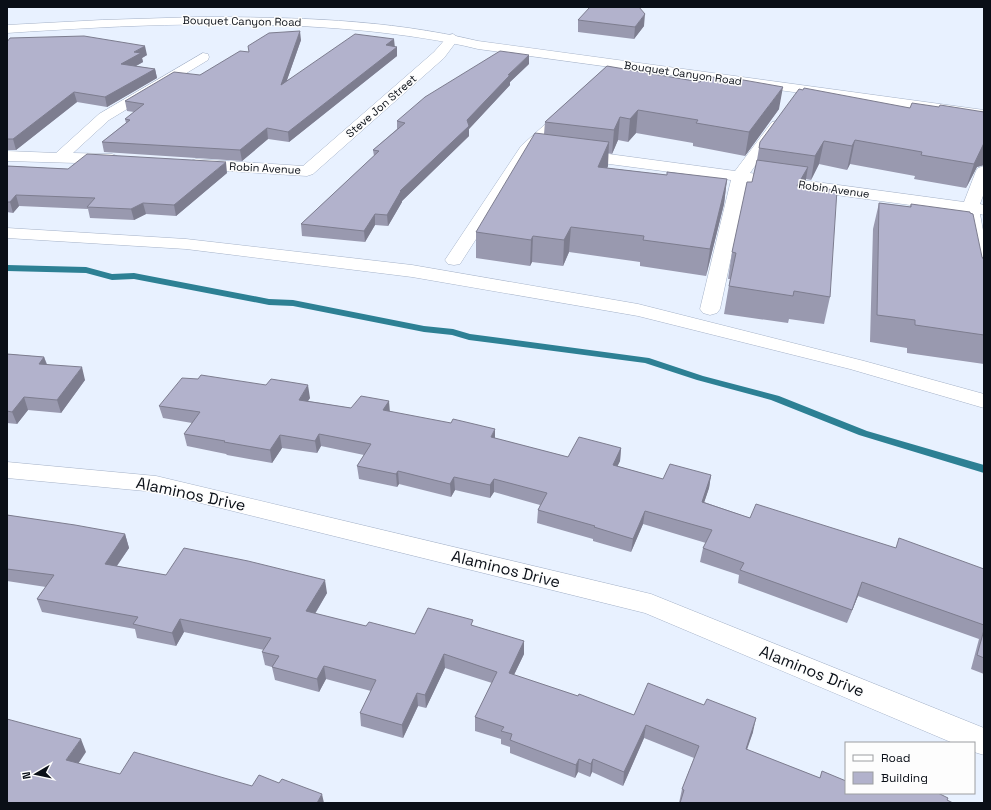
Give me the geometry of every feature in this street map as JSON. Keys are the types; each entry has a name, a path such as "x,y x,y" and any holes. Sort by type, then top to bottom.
{"street":[{"name":"Bouquet Canyon Road","path":"7,29 220,19 336,23 453,38 488,39 817,78"},
{"name":"Bouquet Canyon Road","path":"453,38 478,45 984,114"},
{"name":"Steve Jon Street","path":"307,171 439,55 453,38"},
{"path":"61,156 104,117 203,57"},
{"path":"928,93 915,96 915,99 932,107"},
{"path":"454,260 526,149 578,102"},
{"path":"710,309 740,176 784,115"},
{"path":"526,149 542,150"},
{"name":"Robin Avenue","path":"566,153 977,209"},
{"path":"7,156 61,156 124,160"},
{"name":"Robin Avenue","path":"180,163 307,171"},
{"path":"984,171 977,209 984,283"},
{"path":"7,233 186,244 412,271 638,310 857,365 984,401"},
{"name":"Alaminos Drive","path":"7,470 156,484 651,604 984,742"}],"building":[{"path":"590,7 639,7 645,14 635,27 578,20"},
{"path":"300,31 281,85 355,34 394,39 386,45 397,47 288,132 267,128 240,150 102,142 130,120 125,119 144,104 125,101 174,72 200,75 240,51 249,52 248,46 269,33"},
{"path":"84,36 145,46 134,52 141,53 121,64 155,69 105,97 74,92 13,139 7,139 7,42 10,38"},
{"path":"500,51 529,55 508,75 510,75 467,120 469,126 400,191 387,215 375,214 364,231 301,224 379,151 373,150 405,123 397,121 425,97"},
{"path":"607,66 700,82 706,76 731,80 732,78 783,87 749,132 696,123 698,120 638,110 630,119 620,117 614,130 545,122"},
{"path":"804,88 910,108 912,103 939,107 940,105 984,112 984,143 974,164 921,155 922,152 855,140 852,146 824,141 815,156 759,148 760,142 799,89 803,90"},
{"path":"535,133 609,142 598,167 667,175 667,172 727,179 710,249 643,240 644,236 571,227 564,240 533,236 531,240 476,232"},
{"path":"87,154 226,162 174,205 143,203 131,209 87,207 95,198 16,195 10,202 7,202 7,166 68,169"},
{"path":"757,160 808,167 797,186 837,190 830,297 794,291 793,296 729,286 736,253 732,252 747,182 752,182"},
{"path":"879,203 911,207 911,204 970,212 973,214 982,257 984,260 984,335 915,325 915,320 877,315"},
{"path":"7,354 44,357 39,364 82,367 57,400 24,397 12,412 7,411"},
{"path":"201,375 266,385 271,379 308,385 299,400 351,408 361,396 389,401 383,410 451,423 453,419 495,429 491,437 568,457 579,437 621,448 613,465 663,479 670,464 711,475 702,502 750,518 756,504 896,548 899,538 984,569 984,625 862,582 852,610 740,570 744,563 703,548 712,530 645,511 633,539 594,527 595,526 538,510 547,493 494,479 490,485 454,477 450,484 398,471 396,474 357,466 371,444 319,434 315,441 280,435 270,450 184,434 200,412 159,406 182,378 198,379"},
{"path":"7,515 125,534 105,564 166,575 184,548 248,561 325,580 306,611 366,626 369,622 415,634 428,608 473,620 471,625 524,641 509,673 578,696 579,694 634,715 648,683 704,705 707,699 756,718 746,749 820,778 822,771 845,781 845,794 940,794 948,798 947,800 953,803 680,803 684,790 682,789 699,746 646,725 624,772 593,759 591,764 579,759 576,765 510,740 512,734 501,731 504,727 475,717 497,672 444,654 425,695 417,693 402,725 360,713 376,680 324,666 317,679 272,667 279,656 262,652 271,638 180,619 172,633 133,624 138,617 37,599 54,575 7,569"},
{"path":"984,630 984,658 977,655"},
{"path":"7,719 81,739 66,760 120,774 134,752 252,786 259,775 279,783 282,779 322,794 317,803 7,803"}],"waterway":[{"path":"7,268 86,270 112,277 134,276 269,302 293,303 424,329 453,332 469,337 646,360 700,378 775,398 863,433 984,469"}]}
